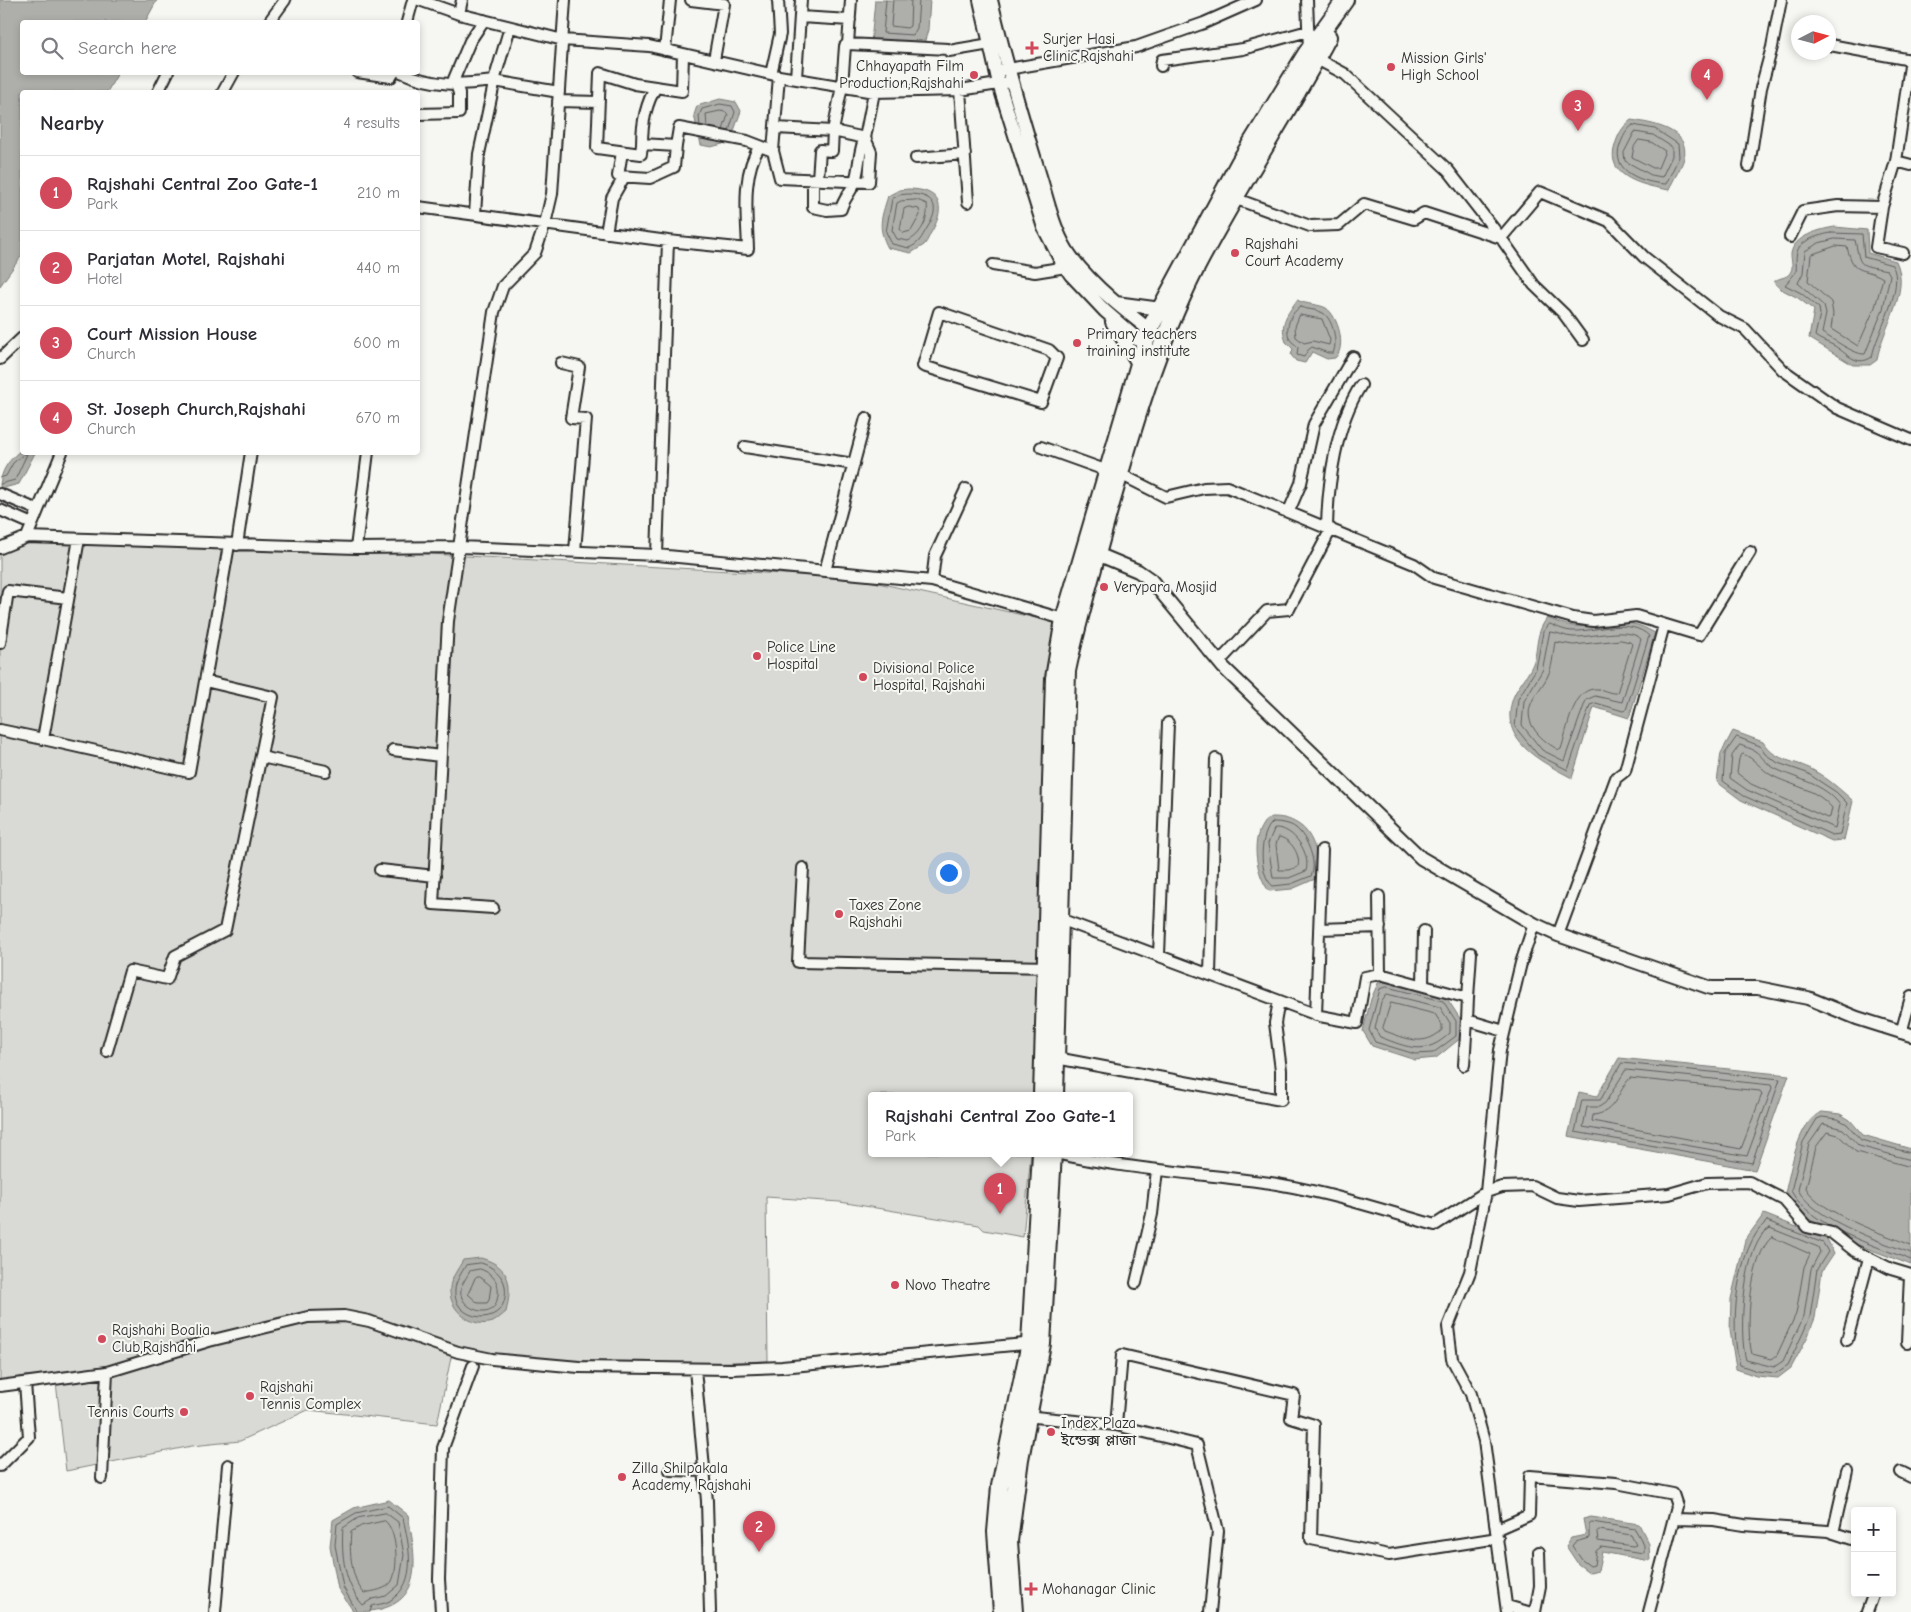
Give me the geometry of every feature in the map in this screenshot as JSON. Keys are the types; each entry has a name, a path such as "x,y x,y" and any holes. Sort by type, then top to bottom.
{"highway":[{"path":"1114,473 1139,365 1147,338 1161,309 1312,55 1347,0"},
{"path":"1042,1092 1051,968 1054,678 1114,473 1163,340 1229,196"},
{"path":"1055,1092 1056,1058 1051,968 1060,919 1070,621"},
{"path":"1036,1343 1041,1157"},
{"path":"1014,1612 1009,1541 1023,1415 1036,1343 1054,1157"},
{"path":"1002,1612 996,1532 1000,1486 1023,1415"}],"street":[{"path":"270,20 285,0"},
{"path":"407,20 412,0"},
{"path":"419,0 458,14 563,40 649,46 775,75 874,92 960,90 1004,77 1136,47 1204,23 1256,0"},
{"path":"458,14 462,0"},
{"path":"493,908 433,904 448,621 494,312 503,286 535,253 545,224 552,194 565,0"},
{"path":"664,50 670,0"},
{"path":"691,0 724,2 714,60"},
{"path":"778,0 780,34 775,75 774,127 776,128 773,151 780,178 869,182 871,152 865,138 874,92"},
{"path":"796,78 801,0"},
{"path":"851,0 848,44 845,46 842,86 833,132 832,151 820,150 813,207 827,210 841,209 843,200 855,182"},
{"path":"980,0 990,44 1004,77 1057,229 1070,256 1105,295 1139,365"},
{"path":"992,0 1004,77 1044,228 1066,267 1147,338 1158,356"},
{"path":"1307,0 1308,31 1312,55 1346,74 1448,170 1501,238 1534,285 1564,314 1583,340"},
{"path":"1749,166 1762,88 1772,47 1780,0"},
{"path":"800,16 850,20"},
{"path":"420,114 459,113 459,93 454,78 470,41 484,20"},
{"path":"475,214 479,154 494,80 510,27"},
{"path":"1161,66 1162,60 1243,49 1308,31"},
{"path":"848,44 948,49 949,51 990,44"},
{"path":"1836,46 1911,60 1896,161 1882,207 1876,247 1903,253"},
{"path":"656,87 648,101 642,129 641,154 597,148 600,73 656,87 682,91 684,54"},
{"path":"159,90 166,75"},
{"path":"224,90 232,75"},
{"path":"378,75 392,77 393,75"},
{"path":"407,75 422,82 456,86 494,80 558,97 599,102"},
{"path":"960,90 968,202"},
{"path":"622,152 618,176 650,178 667,172 674,167 679,128 748,141 773,151"},
{"path":"776,128 833,132 865,138"},
{"path":"642,144 676,146"},
{"path":"420,206 668,242 748,249 747,190 753,156 760,146"},
{"path":"916,158 965,154"},
{"path":"1896,161 1911,165"},
{"path":"606,233 612,198 624,176"},
{"path":"1501,238 1540,192 1609,221 1644,257 1711,310 1745,329 1790,374 1837,408 1911,440"},
{"path":"1229,196 1310,226 1339,225 1364,204 1414,219 1424,213 1501,238"},
{"path":"1790,237 1803,211 1838,206 1882,207"},
{"path":"657,555 668,242"},
{"path":"993,266 1035,272 1066,267"},
{"path":"1111,307 1161,309"},
{"path":"939,312 1049,350 1057,358 1041,402 923,366 939,312"},
{"path":"1147,338 1163,340"},
{"path":"0,359 20,340"},
{"path":"1289,511 1301,483 1314,424 1334,394 1353,357"},
{"path":"560,364 579,367 571,418 586,419 575,550"},
{"path":"1219,662 1267,611 1289,609 1329,528 1328,483 1350,401 1361,385"},
{"path":"824,571 866,418"},
{"path":"745,447 854,464"},
{"path":"1041,447 1114,473 1166,497 1204,488 1227,487 1414,564 1434,578 1573,618 1593,621 1636,616 1699,635 1750,552"},
{"path":"27,537 61,455"},
{"path":"0,730 189,772 205,680 249,455"},
{"path":"356,548 368,455"},
{"path":"932,581 936,556 966,490"},
{"path":"0,494 38,510"},
{"path":"0,510 32,524"},
{"path":"0,548 27,537 356,548 459,546 657,555 932,581 1070,621"},
{"path":"43,739 79,539"},
{"path":"1090,551 1138,571 1151,580 1219,662 1421,858 1534,924 1558,935 1711,988 1758,988 1808,998 1857,1018 1906,1034 1911,997"},
{"path":"0,643 8,591 68,598"},
{"path":"1558,935 1616,778 1625,771 1664,625"},
{"path":"107,1051 130,971 167,979 175,956 225,930 274,697 205,680"},
{"path":"1159,955 1168,723"},
{"path":"394,750 440,756"},
{"path":"261,757 326,770"},
{"path":"1210,974 1216,759"},
{"path":"1316,1015 1322,850"},
{"path":"803,868 798,962 1051,968"},
{"path":"380,870 435,876"},
{"path":"1379,896 1380,974"},
{"path":"1060,919 1316,1015 1357,1023 1365,977 1380,974 1468,998"},
{"path":"1528,1612 1507,1609 1484,1441 1471,1394 1452,1360 1448,1326 1470,1272 1486,1192 1500,1050 1534,924"},
{"path":"1319,929 1380,927"},
{"path":"1422,986 1424,931"},
{"path":"1464,1065 1470,953"},
{"path":"1056,1058 1281,1100 1281,1070 1275,1023 1279,1001"},
{"path":"1467,1020 1504,1031"},
{"path":"1078,1157 1158,1170 1277,1184 1345,1200 1434,1225 1486,1192 1502,1187 1532,1186 1557,1198 1579,1201 1668,1194 1707,1183 1749,1182 1784,1200 1807,1227 1832,1233 1869,1258 1890,1269 1911,1275 1907,1343"},
{"path":"1136,1283 1152,1214 1158,1170"},
{"path":"1847,1340 1869,1258"},
{"path":"0,1386 107,1372 209,1341 299,1319 344,1316 369,1321 458,1352 492,1359 579,1368 695,1369 810,1365 1036,1343"},
{"path":"1116,1425 1122,1355 1294,1395 1291,1418 1314,1425 1312,1539 1389,1555 1497,1533 1529,1515 1530,1476 1616,1483 1673,1494 1677,1506 1649,1612"},
{"path":"441,1612 439,1579 443,1448 473,1366"},
{"path":"695,1369 704,1471 710,1612"},
{"path":"102,1478 107,1372"},
{"path":"0,1466 29,1436 25,1383"},
{"path":"1023,1415 1116,1425 1197,1446 1218,1531 1210,1612"},
{"path":"215,1612 228,1465"},
{"path":"670,1470 704,1471"},
{"path":"1833,1532 1847,1471"},
{"path":"1901,1472 1911,1477"},
{"path":"1674,1519 1714,1520 1744,1526 1833,1532 1851,1539"},
{"path":"1536,1612 1540,1586 1539,1552"},
{"path":"1867,1612 1873,1597"}],"shaded area":[{"path":"28,539 395,552 818,576 869,581 1054,622 1037,1092 868,1092 868,1157 1031,1157 1023,1237 984,1230 979,1225 840,1202 766,1197 768,1361 670,1364 530,1359 481,1354 345,1312 105,1369 0,1383 0,551"},
{"name":"Rajshahi Tennis Complex","path":"343,1317 452,1353 437,1424 308,1410 240,1441 192,1446 66,1471 56,1382 308,1320"}],"water":[{"path":"0,0 157,0 146,20 20,20 20,75 117,75 108,90 20,90 20,258 0,286"},
{"path":"875,0 930,0 928,30 923,47 871,43"},
{"path":"720,99 736,102 741,111 730,142 711,147 701,145 694,115 697,106"},
{"path":"1631,120 1668,129 1681,140 1685,148 1684,158 1669,190 1639,183 1621,173 1616,165 1613,156 1616,141 1623,128"},
{"path":"899,190 919,190 933,195 939,206 937,222 927,242 911,253 888,248 881,228 888,196"},
{"path":"1835,227 1867,230 1868,253 1896,261 1900,273 1898,298 1877,360 1870,365 1853,365 1809,338 1814,310 1798,298 1779,288 1774,282 1790,273 1792,266 1791,254 1797,242 1809,234"},
{"path":"1297,300 1326,308 1334,318 1341,339 1339,353 1335,358 1327,359 1312,352 1305,363 1296,361 1291,355 1293,349 1286,342 1283,330 1287,315"},
{"path":"20,451 20,455 34,455 19,484 0,489 0,482 6,466"},
{"path":"1547,618 1573,626 1622,622 1632,623 1655,633 1629,718 1594,707 1572,778 1535,757 1517,738 1511,726 1510,713 1513,698 1534,662 1540,631"},
{"path":"1733,731 1763,742 1772,753 1815,771 1853,801 1844,840 1832,841 1741,800 1717,782 1721,753"},
{"path":"1272,817 1291,820 1304,828 1312,841 1317,857 1318,865 1315,879 1292,889 1269,891 1258,868 1256,849 1259,831 1264,822"},
{"path":"1388,982 1446,997 1461,1020 1462,1037 1436,1058 1415,1060 1372,1046 1363,1031 1371,999 1378,983"},
{"path":"1619,1058 1789,1075 1755,1170 1568,1136 1579,1092 1597,1096"},
{"path":"1822,1112 1840,1114 1850,1120 1863,1135 1911,1149 1911,1265 1856,1244 1803,1216 1785,1193 1796,1148 1801,1136 1813,1117"},
{"path":"1764,1214 1827,1239 1834,1253 1822,1271 1815,1318 1808,1336 1791,1368 1778,1378 1756,1376 1736,1369 1730,1330 1731,1299 1745,1240"},
{"path":"481,1258 491,1262 504,1272 509,1286 509,1294 506,1312 493,1322 477,1323 463,1316 457,1310 450,1296 450,1288 451,1281 463,1260"},
{"path":"389,1500 408,1515 414,1553 414,1569 411,1583 404,1595 393,1604 377,1610 354,1612 338,1589 330,1546 333,1520 354,1508"},
{"path":"1591,1517 1639,1524 1649,1544 1650,1561 1602,1552 1598,1571 1590,1573 1578,1564 1566,1546 1571,1538 1586,1535 1583,1519"}],"place":[{"name":"Surjer Hasi Clinic,Rajshahi","path":"1032,48"},
{"name":"Mission Girls' High School","path":"1391,67"},
{"name":"Chhayapath Film Production,Rajshahi","path":"974,75"},
{"name":"St. Joseph Church,Rajshahi","path":"1707,100"},
{"name":"Court Mission House","path":"1578,131"},
{"name":"Rajshahi Court Academy","path":"1235,253"},
{"name":"Primary teachers training institute","path":"1077,343"},
{"name":"Verypara Mosjid","path":"1104,587"},
{"name":"Police Line Hospital","path":"757,656"},
{"name":"Divisional Police Hospital, Rajshahi","path":"863,677"},
{"name":"Taxes Zone Rajshahi","path":"839,914"},
{"name":"Rajshahi Central Zoo Gate-1","path":"1000,1214"},
{"name":"Novo Theatre","path":"895,1285"},
{"name":"Rajshahi Boalia Club,Rajshahi","path":"102,1339"},
{"name":"Rajshahi Tennis Complex","path":"250,1396"},
{"name":"Tennis Courts","path":"184,1412"},
{"name":"Index Plaza ইন্ডেক্স প্লাজা","path":"1051,1432"},
{"name":"Zilla Shilpakala Academy, Rajshahi","path":"622,1477"},
{"name":"Parjatan Motel, Rajshahi","path":"759,1552"},
{"name":"Mohanagar Clinic","path":"1031,1589"}]}
